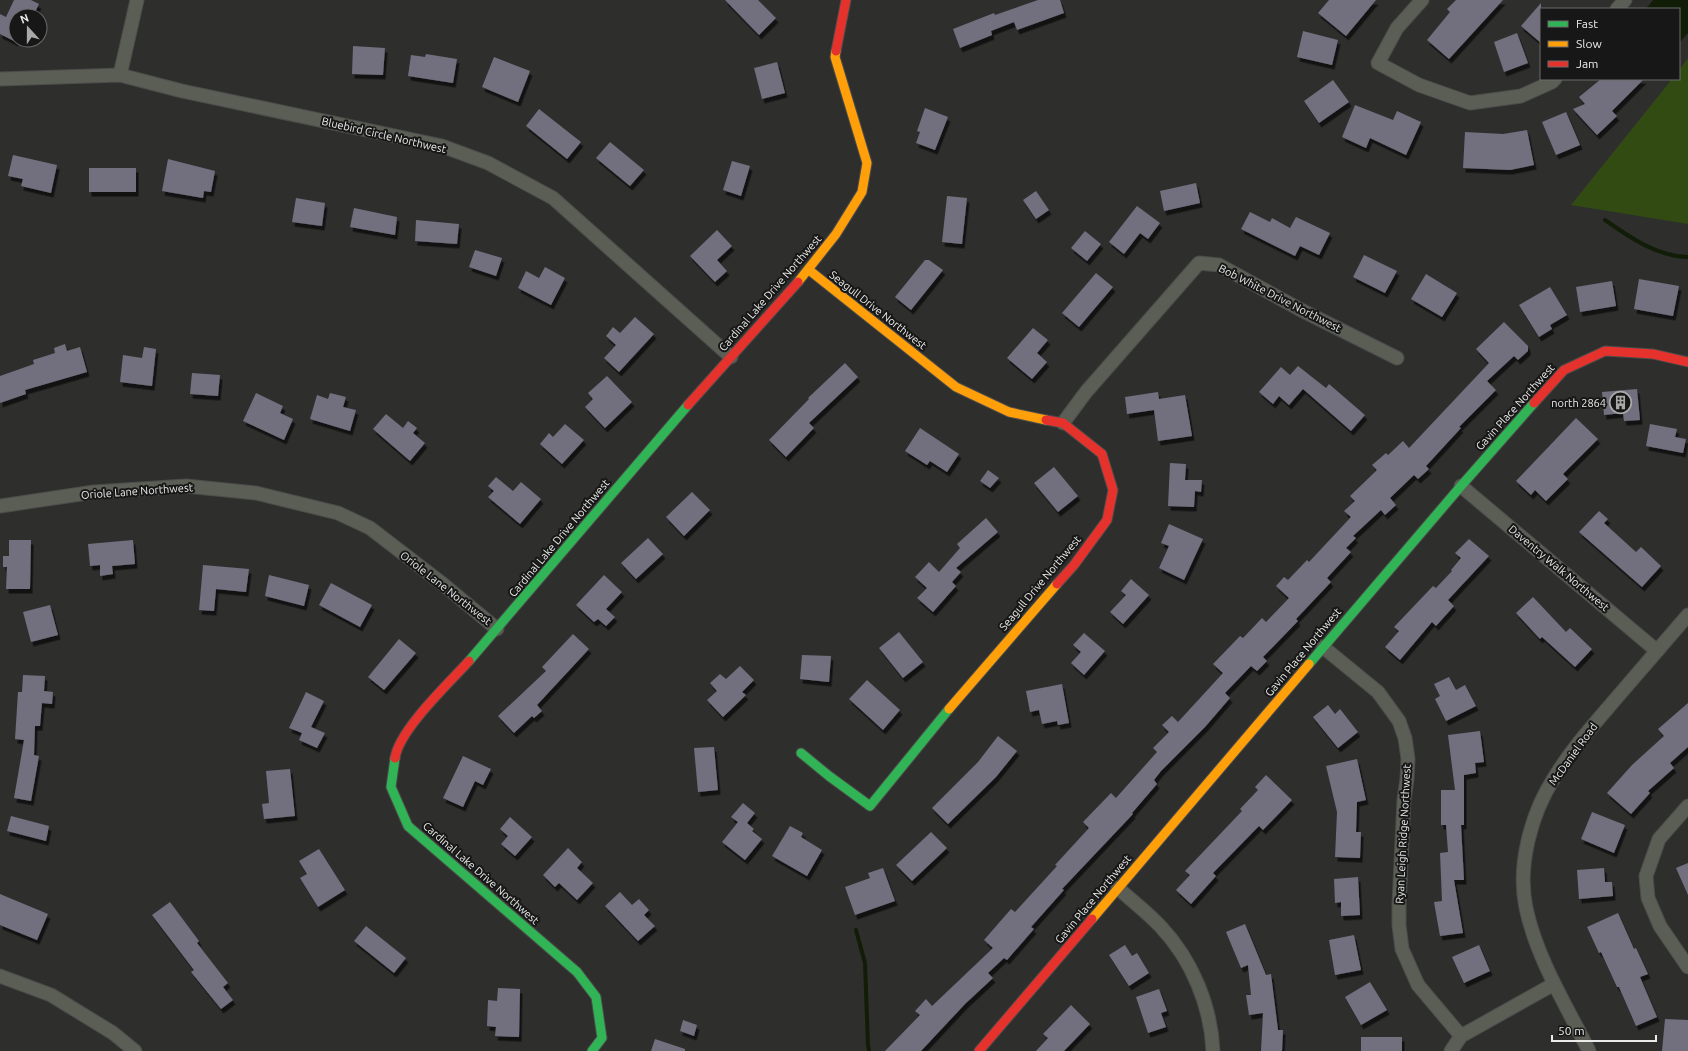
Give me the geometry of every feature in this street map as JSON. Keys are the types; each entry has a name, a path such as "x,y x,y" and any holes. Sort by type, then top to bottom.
{"street":[{"path":"120,75 137,0"},
{"name":"Cardinal Lake Drive Northwest","path":"592,1051 602,1038 596,997 577,972 408,826 392,787 396,751 413,723 498,629 685,408 809,270 836,234 862,192 867,163 835,57 846,0"},
{"path":"1422,0 1398,28 1378,63 1419,84 1470,103 1521,96 1554,80"},
{"path":"1618,8 1625,0"},
{"name":"Bluebird Circle Northwest","path":"0,79 120,75 182,91 442,146 488,163 553,198 731,357"},
{"name":"Bob White Drive Northwest","path":"1063,423 1086,392 1198,263 1219,265 1397,358"},
{"name":"Seagull Drive Northwest","path":"801,753 870,806 980,672 1074,565 1107,520 1113,490 1102,454 1063,423 1008,412 956,387 809,270"},
{"name":"Gavin Place Northwest","path":"979,1051 1461,486 1564,370 1605,351 1653,354 1688,362"},
{"name":"Oriole Lane Northwest","path":"0,506 94,492 186,486 256,493 338,513 370,528 444,584 498,629"},
{"name":"Daventry Walk Northwest","path":"1461,486 1657,651"},
{"name":"McDaniel Road","path":"1590,1051 1554,984 1534,938 1526,908 1523,888 1524,861 1532,823 1553,779 1580,740 1688,615"},
{"name":"Ryan Leigh Ridge Northwest","path":"1323,647 1378,692 1399,721 1405,738 1408,759 1404,800 1399,904 1399,925 1402,949 1418,985 1461,1036"},
{"path":"1687,809 1659,839 1646,876 1648,898 1660,926 1688,967"},
{"path":"1118,888 1161,927 1185,960 1204,998 1209,1018 1213,1051"},
{"path":"0,976 51,995 113,1033 135,1051"},
{"path":"1451,1051 1461,1036 1554,984"}],"green space":[{"path":"1688,58 1688,224 1571,205 1671,80 1680,80 1680,69"}],"shaded area":[{"path":"1653,0 1688,0 1688,33 1680,42 1680,8 1647,8"}],"building":[{"path":"14,0 31,0 39,4 37,8 10,8"},
{"path":"725,0 758,0 776,18 759,35"},
{"path":"1038,0 1060,0 1064,13 1017,30 1014,22 991,31 992,35 960,48 953,29 994,13 995,15"},
{"path":"1329,0 1376,0 1346,36 1318,13"},
{"path":"1456,0 1503,0 1449,59 1427,40 1450,12 1447,9"},
{"path":"1541,3 1540,42 1521,26"},
{"path":"8,13 8,38 0,34 0,14 6,17"},
{"path":"1303,31 1338,40 1332,65 1297,57"},
{"path":"1517,33 1528,63 1504,72 1494,42"},
{"path":"353,46 385,48 383,75 352,74"},
{"path":"426,54 457,59 453,83 408,76 411,55 425,57"},
{"path":"494,57 530,71 518,102 482,87"},
{"path":"777,62 785,93 762,99 754,68"},
{"path":"1333,80 1349,102 1319,123 1304,101"},
{"path":"1600,80 1643,80 1612,111 1617,116 1597,135 1573,109 1585,104 1579,97"},
{"path":"1355,105 1393,120 1397,111 1421,122 1406,155 1370,138 1366,148 1342,137"},
{"path":"925,108 948,117 935,150 916,143 920,132 917,131"},
{"path":"539,109 581,142 567,159 526,126"},
{"path":"1566,112 1580,145 1556,155 1542,122"},
{"path":"1527,130 1534,165 1510,170 1463,168 1465,132 1503,134"},
{"path":"610,142 644,170 630,186 596,158"},
{"path":"13,155 57,165 51,193 21,186 23,179 8,176"},
{"path":"168,159 215,171 211,192 204,191 203,198 162,191"},
{"path":"732,161 750,166 741,196 723,190"},
{"path":"89,168 136,168 136,192 89,192"},
{"path":"1196,183 1200,203 1164,211 1160,191"},
{"path":"1036,191 1049,210 1036,219 1023,200"},
{"path":"947,196 967,198 962,244 942,242"},
{"path":"296,198 325,203 322,226 292,222"},
{"path":"1137,206 1160,223 1148,239 1140,233 1124,254 1109,242"},
{"path":"354,208 397,217 395,235 350,227"},
{"path":"1250,212 1270,222 1272,218 1290,228 1296,217 1330,233 1319,255 1300,246 1295,256 1241,229"},
{"path":"416,220 459,224 457,244 415,241"},
{"path":"717,230 732,246 717,260 727,271 715,282 690,256"},
{"path":"1085,231 1101,244 1087,261 1071,248"},
{"path":"475,250 502,258 496,276 469,267"},
{"path":"1364,255 1397,271 1385,293 1353,277"},
{"path":"925,260 929,260 943,270 911,310 895,297"},
{"path":"545,267 565,278 551,305 518,288 526,271 539,278"},
{"path":"1096,273 1113,287 1079,327 1062,313"},
{"path":"1426,274 1457,293 1442,317 1411,299"},
{"path":"1639,279 1679,286 1673,316 1634,309"},
{"path":"1612,281 1616,306 1580,312 1576,287"},
{"path":"1550,287 1567,315 1550,325 1552,329 1539,337 1519,305"},
{"path":"635,317 654,334 619,372 604,358 616,345 606,336 613,327 620,333"},
{"path":"1504,322 1528,346 1528,351 1518,360 1514,356 1487,381 1496,390 1459,427 1461,428 1426,466 1429,469 1418,479 1414,475 1390,498 1396,505 1385,515 1381,510 1353,536 1356,538 1346,548 1351,552 1327,578 1331,582 1296,619 1298,621 1263,657 1267,661 1257,671 1251,666 1225,693 1230,698 1205,727 1161,771 1154,780 1157,784 1132,813 1133,814 1062,889 1064,890 1031,927 1034,929 1007,960 1004,958 988,973 993,978 965,1004 921,1051 885,1051 920,1015 915,1011 926,999 932,1006 993,948 984,940 1011,909 1015,912 1089,828 1083,822 1111,793 1116,798 1157,752 1153,748 1169,732 1162,725 1172,716 1178,722 1223,673 1213,664 1240,636 1243,638 1262,618 1266,622 1289,598 1276,586 1284,577 1288,580 1307,560 1309,562 1351,517 1344,511 1355,501 1350,496 1377,470 1372,465 1386,453 1388,455 1403,441 1409,448 1489,363 1476,349"},
{"path":"1033,328 1048,340 1037,353 1047,362 1032,379 1007,358"},
{"path":"65,344 67,351 80,347 87,372 25,390 26,394 0,403 0,376 34,364 33,360 55,353 54,348"},
{"path":"144,347 156,349 152,386 120,382 123,355 142,358"},
{"path":"845,363 858,377 809,423 814,428 786,457 769,440 809,399 808,398"},
{"path":"1298,366 1326,388 1329,384 1365,415 1351,431 1303,389 1289,405 1279,396 1273,404 1259,392 1281,367 1290,375"},
{"path":"192,373 220,375 218,396 190,394"},
{"path":"607,376 632,402 605,428 585,407 593,399 588,393"},
{"name":"north 2864","path":"1637,389 1640,420 1624,421 1623,413 1604,415 1602,392"},
{"path":"1158,392 1159,399 1185,395 1192,436 1158,441 1154,410 1127,414 1125,397"},
{"path":"256,393 283,406 280,413 293,419 284,440 243,421"},
{"path":"330,393 346,397 343,407 356,410 350,431 310,419 317,395 328,399"},
{"path":"386,414 403,428 408,421 417,428 413,433 425,443 410,461 373,429"},
{"path":"1576,418 1598,439 1563,474 1568,479 1546,501 1535,490 1531,495 1516,481"},
{"path":"565,424 584,440 562,464 540,444 549,433 553,437"},
{"path":"1650,424 1677,429 1675,437 1686,439 1683,453 1646,446"},
{"path":"920,428 959,454 947,472 930,461 927,465 905,451"},
{"path":"1170,463 1186,464 1185,480 1202,480 1201,492 1195,491 1194,507 1168,506"},
{"path":"1054,467 1078,496 1058,512 1034,483"},
{"path":"988,470 999,478 990,488 980,481"},
{"path":"496,477 513,491 521,482 541,499 520,524 488,497 494,491 488,486"},
{"path":"692,492 710,510 684,536 666,517"},
{"path":"1599,511 1608,519 1604,523 1636,552 1641,547 1661,566 1642,587 1579,532"},
{"path":"986,518 998,532 956,568 961,572 952,582 956,586 933,612 917,598 927,588 915,577 929,562 939,572 960,548 957,544"},
{"path":"1169,524 1203,539 1184,580 1159,568 1169,546 1161,543"},
{"path":"648,538 663,554 636,579 621,563"},
{"path":"1469,539 1489,556 1448,600 1454,606 1436,626 1432,622 1400,660 1385,647 1399,631 1394,627 1433,586 1436,588 1452,571 1451,570 1461,558 1455,553"},
{"path":"9,540 31,540 30,589 6,589 7,567 3,567 3,556 9,556"},
{"path":"133,540 135,564 112,566 113,574 100,576 100,565 90,566 88,544"},
{"path":"203,565 249,569 246,592 216,589 214,611 199,610"},
{"path":"269,575 309,585 304,606 265,596"},
{"path":"604,575 622,592 606,609 615,617 606,626 598,619 594,622 576,605"},
{"path":"1131,579 1149,595 1123,624 1110,612 1126,595 1121,591"},
{"path":"331,583 372,605 360,627 319,605"},
{"path":"1533,597 1566,632 1570,628 1592,649 1575,667 1542,637 1540,639 1516,613"},
{"path":"50,605 58,635 31,642 23,612"},
{"path":"899,632 923,662 903,678 879,648"},
{"path":"1084,633 1105,651 1084,675 1071,663 1081,652 1073,645"},
{"path":"573,634 589,649 537,705 542,711 534,718 532,716 514,733 498,716 546,671 542,667"},
{"path":"399,639 416,653 384,690 368,677"},
{"path":"802,655 831,656 829,682 800,679"},
{"path":"740,666 754,680 742,692 746,695 723,717 707,700 717,691 710,683 720,674 726,679"},
{"path":"23,675 45,676 44,691 53,692 52,704 42,703 40,726 35,726 34,755 39,756 31,801 14,798 24,740 15,739 18,692 22,692"},
{"path":"1449,677 1456,690 1465,685 1476,706 1446,721 1435,699 1440,696 1434,684"},
{"path":"867,680 900,710 883,730 849,699"},
{"path":"1062,684 1069,723 1058,725 1057,721 1042,724 1039,710 1030,712 1026,691"},
{"path":"306,692 324,701 311,727 325,733 317,748 299,740 302,733 289,728"},
{"path":"1688,703 1688,747 1670,763 1674,768 1648,791 1650,793 1631,814 1607,793 1632,765 1664,736 1658,729"},
{"path":"1328,705 1335,714 1340,709 1358,732 1338,748 1313,717"},
{"path":"1480,731 1484,762 1475,763 1476,773 1464,775 1464,825 1461,825 1464,880 1454,880 1463,933 1440,936 1434,902 1442,901 1440,853 1448,852 1446,825 1441,825 1441,790 1455,790 1448,735"},
{"path":"998,736 1017,751 996,777 948,824 932,808 978,762"},
{"path":"714,747 718,790 698,792 694,748"},
{"path":"463,756 491,769 483,785 475,781 463,807 443,798"},
{"path":"1357,759 1366,800 1357,802 1356,832 1361,832 1360,858 1335,857 1337,812 1326,766"},
{"path":"290,769 295,816 264,819 262,804 269,803 266,771"},
{"path":"1266,775 1292,800 1263,830 1259,826 1213,873 1216,876 1191,904 1176,890 1190,875 1185,871 1242,811 1240,809 1258,790 1255,787"},
{"path":"743,803 755,813 747,823 754,829 752,831 762,839 745,860 722,842 738,822 731,817"},
{"path":"1592,812 1625,825 1614,853 1581,839"},
{"path":"11,816 49,826 46,841 7,831"},
{"path":"510,817 532,837 515,856 501,844 508,836 500,829"},
{"path":"790,826 803,833 801,837 822,850 807,876 772,856"},
{"path":"931,832 947,848 912,881 896,865"},
{"path":"568,848 582,862 577,868 593,883 577,900 559,883 555,887 543,875"},
{"path":"319,849 345,890 318,907 300,878 307,874 299,861"},
{"path":"1688,863 1688,895 1676,868"},
{"path":"883,868 895,901 855,915 845,887 870,878 868,873"},
{"path":"1604,868 1605,882 1612,882 1613,896 1579,899 1577,870"},
{"path":"1358,877 1360,915 1341,916 1341,902 1335,903 1334,879"},
{"path":"620,892 632,905 639,899 649,910 644,915 655,926 638,941 605,906"},
{"path":"0,894 48,914 37,940 0,925"},
{"path":"170,902 199,941 197,943 228,983 223,987 233,1000 221,1009 191,972 194,970 152,915"},
{"path":"1618,913 1634,949 1636,948 1648,974 1640,977 1657,1017 1636,1026 1619,987 1617,987 1601,952 1599,953 1587,927"},
{"path":"1245,924 1266,975 1271,974 1278,1030 1283,1030 1282,1051 1261,1051 1263,1013 1249,1015 1246,995 1251,995 1248,965 1241,968 1226,932"},
{"path":"366,926 406,958 394,973 354,941"},
{"path":"1354,935 1361,970 1335,975 1329,940"},
{"path":"1125,945 1132,956 1137,953 1149,973 1129,986 1109,955"},
{"path":"1479,945 1490,971 1464,983 1452,957"},
{"path":"1370,982 1387,1010 1361,1025 1345,997"},
{"path":"498,988 520,989 519,1037 495,1036 496,1027 487,1026 488,1000 497,1001"},
{"path":"1159,989 1167,1011 1161,1013 1166,1027 1148,1033 1136,997"},
{"path":"1071,1005 1090,1024 1064,1051 1036,1051 1048,1038 1043,1034"},
{"path":"1665,1019 1688,1020 1688,1051 1662,1051"},
{"path":"683,1020 697,1025 694,1036 680,1031"},
{"path":"1361,1037 1402,1037 1402,1051 1361,1051"},
{"path":"655,1039 685,1049 685,1051 651,1051"}],"waterway":[{"path":"1605,220 1624,233 1655,250 1666,254 1688,257"},
{"path":"856,930 865,963 869,1051"}],"traffic: fast":[{"path":"1309,664 1534,403"},
{"path":"469,661 688,405"},
{"path":"801,753 870,806 949,709"},
{"path":"395,758 391,787 408,826 577,972 596,997 602,1038 592,1051"}],"traffic: slow":[{"path":"798,282 836,234 862,192 867,163 835,57 836,51"},
{"path":"809,270 956,387 1009,412 1046,420"},
{"path":"949,709 1057,584"},
{"path":"1092,919 1309,664"}],"traffic: jam":[{"path":"836,51 846,0"},
{"path":"688,405 798,282"},
{"path":"1534,403 1564,370 1605,351 1653,354 1688,362"},
{"path":"1046,420 1063,423 1102,454 1113,490 1107,520 1074,565 1057,584"},
{"path":"395,758 405,734 426,707 469,661"},
{"path":"979,1051 1092,919"}],"place":[{"name":"north 2864","path":"1621,403"}]}
